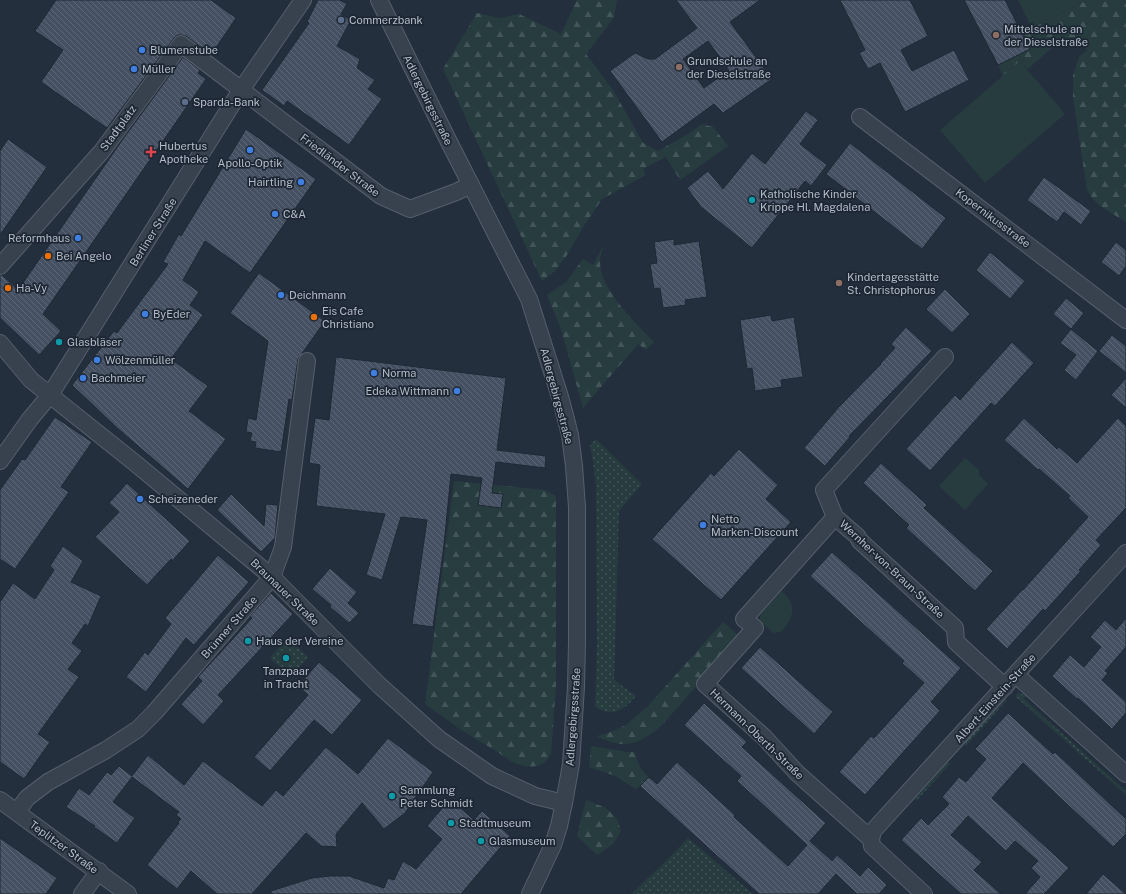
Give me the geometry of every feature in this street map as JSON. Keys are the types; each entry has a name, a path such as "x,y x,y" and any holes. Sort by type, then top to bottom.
{"street":[{"name":"Berliner Straße","path":"0,461 30,419 50,395 241,90 303,0"},
{"name":"Adlergebirgsstraße","path":"379,0 529,299 561,400 572,450 577,508 577,642 576,687 571,764 564,803 553,845 530,894"},
{"name":"Stadtplatz","path":"0,266 102,150 180,44 241,90"},
{"name":"Friedländer Straße","path":"241,90 381,196 410,209 471,185"},
{"name":"Kopernikusstraße","path":"860,117 1126,320"},
{"path":"0,343 31,380 50,395"},
{"name":"Wernher-von-Braun-Straße","path":"945,357 824,490 835,517 857,536 860,542 955,628 956,642 1010,681 1126,774"},
{"name":"Brünner Straße","path":"17,812 27,798 48,782 106,750 138,729 154,713 272,577 283,548 307,361"},
{"name":"Braunauer Straße","path":"50,395 135,462 272,577 379,685 439,739 492,776 535,796 564,803"},
{"name":"Hermann-Oberth-Straße","path":"835,517 744,619 755,628 705,684 764,737 797,773 872,843"},
{"name":"Albert-Einstein-Straße","path":"872,843 873,831 1126,553"},
{"name":"Teplitzer Straße","path":"0,800 99,871 128,894"},
{"path":"872,843 924,894"},
{"path":"82,894 99,871"}],"green space":[{"path":"577,0 617,0 614,18 586,54 613,90 643,143 658,151 688,134 702,124 713,127 728,146 680,180 666,157 643,169 646,175 602,199 567,255 555,271 542,281 443,69 477,13 500,18 519,14 561,34"},
{"path":"1018,0 1087,0 1032,28"},
{"path":"1087,0 1126,0 1126,222 1099,205 1087,190 1073,98 1073,75 1079,57 1087,50 1079,40 1071,47 1056,44 1028,69 1020,61 1003,76 998,65 1030,49 1022,33"},
{"path":"1020,61 1065,114 985,183 940,130"},
{"path":"603,246 600,262 606,284 612,295 629,316 654,342 646,350 638,344 583,408 561,329 547,295 566,282 583,259 593,265"},
{"path":"596,439 642,484 619,511 614,680 636,696 622,709 612,712 607,712 595,707 597,646 596,486 590,445"},
{"path":"965,458 979,470 979,475 988,484 965,510 939,486"},
{"path":"454,481 545,490 556,496 556,685 551,754 545,762 538,766 525,766 514,763 460,729 425,704"},
{"path":"781,591 790,601 792,611 789,622 781,632 773,633 759,620 761,614"},
{"path":"723,622 740,637 662,725 646,737 632,743 616,743 607,741 597,736 626,725 648,706"},
{"path":"287,638 308,657 291,677 270,658"},
{"path":"1018,693 1027,695 1024,699 1126,791 1126,795 1015,696"},
{"path":"1005,698 1007,700 966,746 964,744"},
{"path":"591,746 635,752 639,766 649,777 636,789 615,776 589,767"},
{"path":"948,762 950,764 917,800 915,799"},
{"path":"586,800 606,808 617,819 621,831 613,844 597,855 577,836"},
{"path":"688,838 753,894 631,894"}],"building":[{"path":"56,0 211,0 236,18 211,55 186,36 178,35 174,38 107,128 41,82 63,50 35,31"},
{"path":"318,0 340,0 347,4 341,14 351,20 337,46 360,59 357,68 375,80 368,89 382,99 349,145 287,101 284,106 262,90 309,23 307,22"},
{"path":"676,0 760,0 730,22 772,79 723,113 714,104 662,142 610,71 635,53 648,59 655,59 697,28","holes":["708,41 729,70 704,88 683,59"]},
{"path":"840,0 910,0 928,36 901,50 912,71 954,50 969,80 905,112 880,63 868,69 859,53 865,50"},
{"path":"964,0 1005,0 1030,49 998,65"},
{"path":"183,57 200,70 198,73 206,79 43,314 61,331 39,355 0,318 0,275 2,275 18,290 123,139"},
{"path":"806,111 818,120 800,144 827,165 811,186 805,181 752,248 701,207 687,188 708,171 723,189 752,153 765,164"},
{"path":"246,129 316,179 250,273 205,241 183,280 199,292 190,305 203,315 171,359 208,386 189,411 226,439 188,489 116,427 72,385 114,331 117,333 168,264 163,262 179,234 181,236"},
{"path":"8,139 47,167 0,235 0,151"},
{"path":"850,143 946,218 922,249 826,174"},
{"path":"1044,177 1091,211 1081,225 1064,212 1057,222 1027,200"},
{"path":"674,239 674,245 699,241 707,297 685,300 686,305 663,308 660,288 654,289 650,264 657,263 654,242"},
{"path":"1116,242 1126,250 1126,266 1119,276 1101,262"},
{"path":"990,252 1025,281 1010,299 976,270"},
{"path":"259,273 325,321 298,359 292,400 289,399 281,452 255,448 256,442 250,441 252,433 246,432 248,418 256,420 268,341 230,313"},
{"path":"945,289 970,314 952,333 926,309"},
{"path":"1066,298 1084,313 1071,329 1053,314"},
{"path":"771,315 772,321 794,317 803,377 781,380 782,387 755,391 752,368 747,369 740,320"},
{"path":"906,327 932,351 849,436 850,437 825,466 804,448 838,408 895,348 891,344"},
{"path":"1071,329 1098,351 1076,380 1064,370 1076,355 1060,343"},
{"path":"1112,335 1126,346 1126,373 1099,351"},
{"path":"1012,342 1034,363 995,406 991,403 930,471 906,449 955,395 960,400"},
{"path":"336,357 506,378 497,450 546,456 545,468 496,462 492,493 503,494 501,508 478,505 482,478 451,474 444,545 433,627 412,624 427,520 401,517 382,580 366,575 385,514 316,506 320,465 309,463 315,418 329,420"},
{"path":"1126,378 1126,408 1111,395"},
{"path":"55,417 92,442 61,487 69,492 15,569 0,559 0,490 22,459 25,460"},
{"path":"1024,418 1057,449 1059,447 1077,463 1118,418 1126,426 1126,508 1096,540 1101,545 1079,570 1081,571 1045,611 1043,609 1007,649 986,629 1088,517 1068,498 1070,496 1004,440"},
{"path":"739,449 778,485 766,499 791,522 721,600 652,539 711,473 714,476"},
{"path":"881,463 927,505 924,508 993,571 975,591 906,528 909,525 863,483"},
{"path":"127,483 190,541 147,585 95,537 119,512 109,503"},
{"path":"231,494 264,526 266,504 278,505 275,538 261,552 217,510"},
{"path":"63,546 83,561 71,582 101,596 88,626 85,624 72,643 82,651 68,669 79,677 38,734 50,742 24,779 0,762 0,602 13,583 35,599 54,570 50,566"},
{"path":"832,552 961,668 931,702 940,711 865,795 839,772 871,736 874,738 924,683 902,663 904,661 810,576"},
{"path":"218,555 249,582 194,645 186,638 146,692 126,677 145,652 148,655 171,624 165,618"},
{"path":"330,568 357,592 348,603 359,613 349,623 312,589"},
{"path":"271,593 293,614 218,695 224,701 203,725 181,704 202,681 198,677 252,618 250,616"},
{"path":"1126,618 1126,647 1105,671 1108,673 1102,680 1126,702 1126,713 1112,729 1052,676 1070,655 1084,667 1101,647 1090,637 1105,620 1116,630"},
{"path":"760,647 833,712 814,734 741,668"},
{"path":"319,662 362,700 332,735 314,720 270,771 254,757 308,695 298,686"},
{"path":"704,703 747,742 742,747 826,823 810,841 832,861 837,855 860,876 868,867 887,885 879,894 857,894 836,874 818,894 759,894 640,786 649,777 657,784 677,762 788,866 807,845 737,781 741,776 684,725"},
{"path":"1008,713 1053,754 1055,752 1126,819 1126,834 1113,847 1023,763 992,798 1069,868 1044,894 1025,894 1040,877 1031,868 1038,861 1015,841 1006,851 968,816 951,835 982,862 974,870 1001,894 961,894 901,840 921,818 928,825 949,804 942,797 959,777 966,782 986,759 975,749"},
{"path":"388,738 433,772 405,813 384,829 362,803 336,834 337,847 321,846 306,833 252,894 217,894 191,871 177,889 147,865 181,819 176,815 179,812 132,777 113,802 135,818 117,843 94,827 95,826 66,807 79,788 89,795 107,772 111,775 119,766 132,776 148,755 184,785 203,761 262,806 276,790 283,796 326,747 358,774"},
{"path":"450,799 474,820 482,811 510,836 461,894 271,894 271,891 312,878 330,876 349,876 384,888 388,878 394,880 403,861 416,869 442,839 427,826"},
{"path":"0,838 57,878 46,894 0,894"},
{"path":"1103,874 1126,894 1086,894"}],"place":[{"name":"Commerzbank","path":"341,20"},
{"name":"Mittelschule an der Dieselstraße","path":"996,35"},
{"name":"Blumenstube","path":"142,50"},
{"name":"Grundschule an der Dieselstraße","path":"679,67"},
{"name":"Müller","path":"134,69"},
{"name":"Sparda-Bank","path":"185,102"},
{"name":"Apollo-Optik","path":"250,150"},
{"name":"Hubertus Apotheke","path":"151,152"},
{"name":"Hairtling","path":"301,182"},
{"name":"Katholische Kinder Krippe Hl. Magdalena","path":"752,200"},
{"name":"C&A","path":"275,214"},
{"name":"Reformhaus","path":"78,238"},
{"name":"Bei Angelo","path":"48,256"},
{"name":"Kindertagesstätte St. Christophorus","path":"839,283"},
{"name":"Ha-Vy","path":"8,288"},
{"name":"Deichmann","path":"281,295"},
{"name":"ByEder","path":"145,314"},
{"name":"Eis Cafe Christiano","path":"314,317"},
{"name":"Glasbläser","path":"59,342"},
{"name":"Wölzenmüller","path":"97,360"},
{"name":"Norma","path":"374,373"},
{"name":"Bachmeier","path":"83,378"},
{"name":"Edeka Wittmann","path":"457,391"},
{"name":"Scheizeneder","path":"140,499"},
{"name":"Netto Marken-Discount","path":"703,525"},
{"name":"Haus der Vereine","path":"248,641"},
{"name":"Tanzpaar in Tracht","path":"286,658"},
{"name":"Sammlung Peter Schmidt","path":"392,796"},
{"name":"Stadtmuseum","path":"451,823"},
{"name":"Glasmuseum","path":"481,841"}]}
